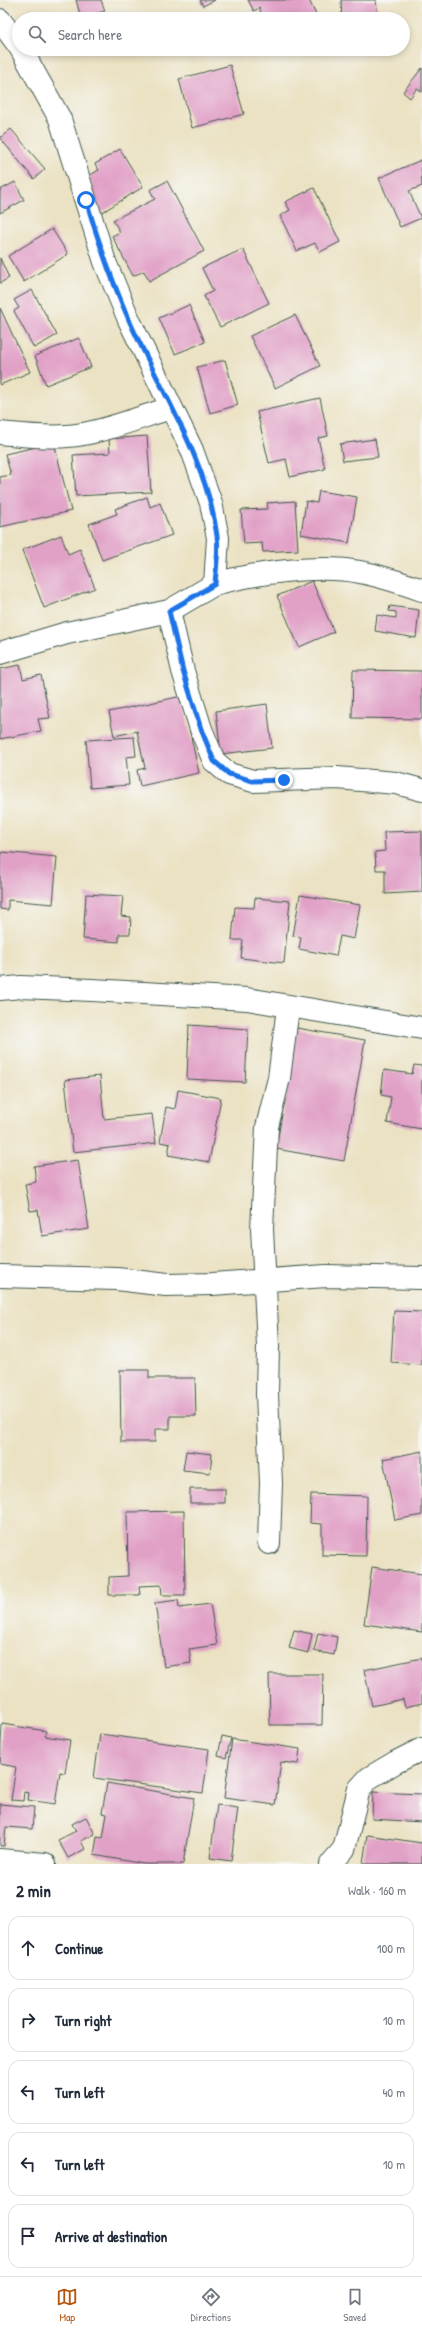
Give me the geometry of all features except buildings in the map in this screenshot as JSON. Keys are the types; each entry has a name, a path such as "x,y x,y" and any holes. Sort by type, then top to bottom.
{"street":[{"path":"0,20 12,36"},
{"path":"25,56 60,119 105,262 129,320 192,450 211,503 218,538 215,584"},
{"path":"0,433 26,436 68,436 171,408"},
{"path":"0,653 67,633 169,611 215,584 239,577 307,570 359,572 422,590"},
{"path":"169,611 183,671 201,729 214,761 229,774 253,781 337,778 396,783 422,790"},
{"path":"0,989 21,988 92,990 247,999 288,1008 422,1028"},
{"path":"269,1543 271,1484 267,1394 268,1346 262,1229 267,1127 279,1078 288,1008"},
{"path":"0,1276 118,1279 166,1285 212,1284 264,1279 326,1276 422,1278"},
{"path":"331,1864 344,1849 359,1789 369,1778 422,1749"},
{"path":"0,1860 45,1864"}],"route":[{"path":"86,200 105,262 129,320 192,450 211,503 218,538 215,584 169,611 183,671 201,729 214,761 229,774 253,781 284,780"}]}
